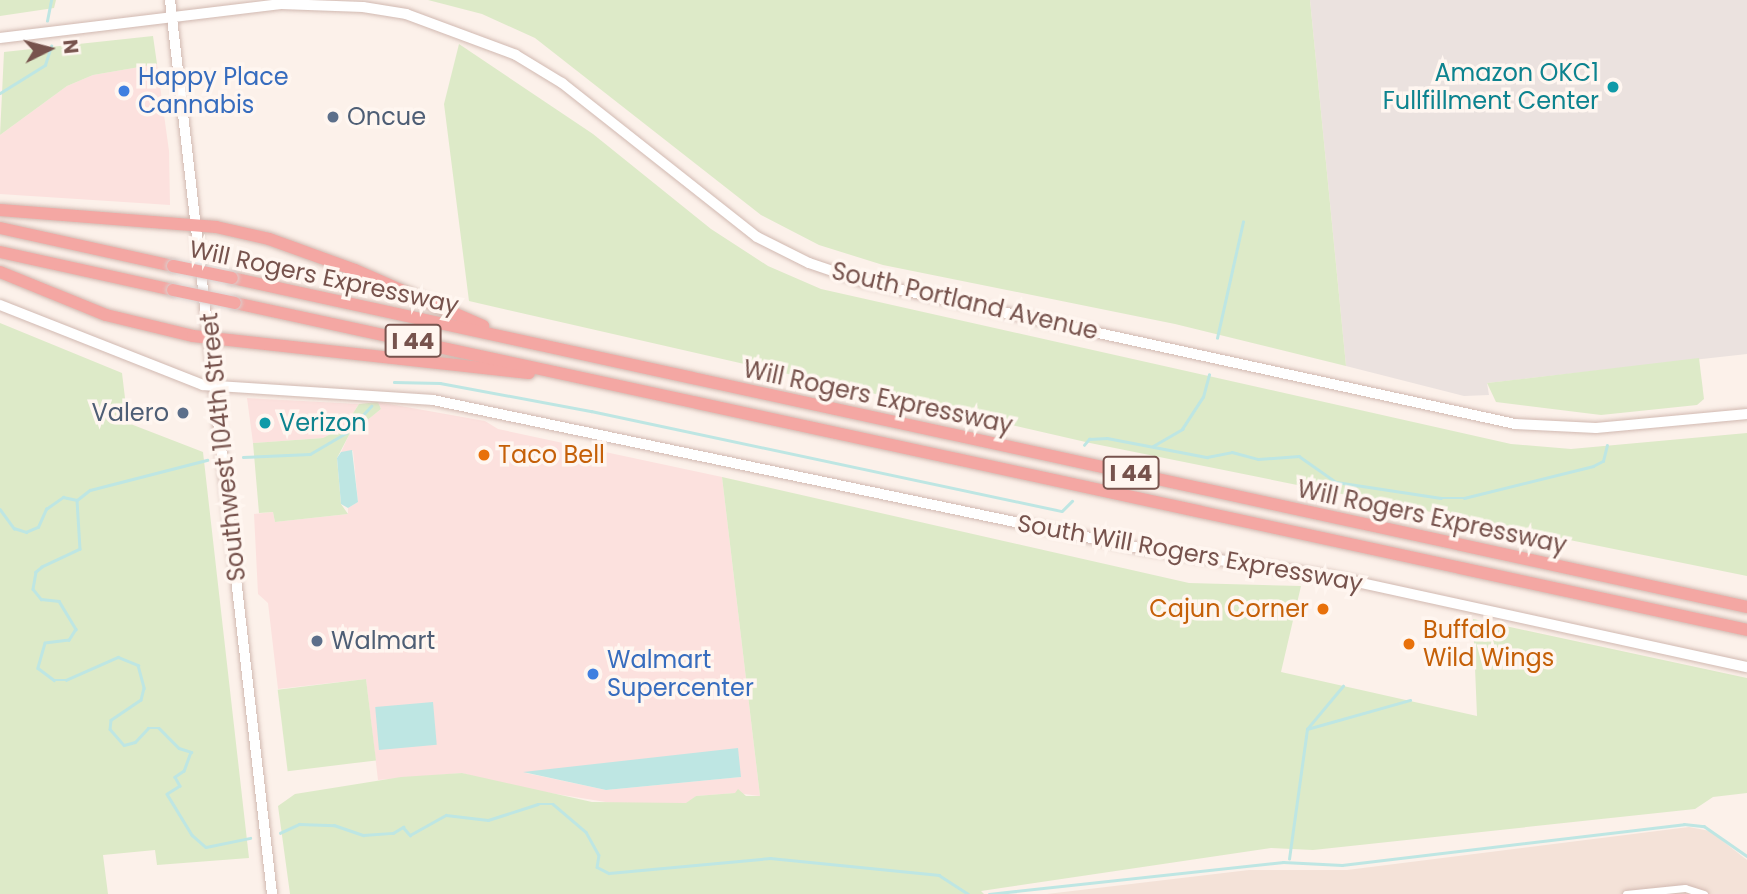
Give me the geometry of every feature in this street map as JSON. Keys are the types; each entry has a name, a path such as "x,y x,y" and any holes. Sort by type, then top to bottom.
{"highway":[{"path":"0,210 198,225 306,250 515,340"},
{"name":"Will Rogers Expressway","path":"0,228 1747,607"},
{"name":"Will Rogers Expressway","path":"0,252 1747,630"},
{"path":"0,272 106,315 211,339 590,380"}],"main road":[{"name":"Southwest 104th Street","path":"170,0 198,225 272,894"},
{"name":"South Portland Avenue","path":"0,38 281,4 325,5 407,14 463,32 516,55 562,83 757,237 809,263 865,282 1515,424 1596,428 1747,414"},
{"path":"0,305 180,377 216,386"},
{"name":"South Will Rogers Expressway","path":"216,386 433,400 1144,549 1329,576 1747,667"}],"street":[{"path":"1626,894 1685,888 1704,894"}],"shaded area":[{"name":"Amazon OKC1 Fullfillment Center","path":"1310,0 1747,0 1747,354 1487,383 1489,395 1464,396 1346,366"},
{"path":"157,64 169,151 170,205 0,194 0,135 67,86 93,75"},
{"path":"247,398 359,404 344,427 323,438 253,443"},
{"path":"378,402 485,421 498,429 722,477 760,796 736,793 696,796 687,803 612,803 507,786 462,773 378,780 366,679 278,689 268,603 258,594 254,514 273,512 275,522 348,514 348,508 358,502 353,451 341,452 349,435 381,409","holes":["526,773 741,777 606,790"]},
{"path":"1689,827 1710,831 1747,860 1747,894 1047,894 1249,870 1347,870"}],"green space":[{"path":"0,0 56,0 54,8 0,16"},
{"path":"428,0 1310,0 1346,366 1175,324 883,265 819,245 761,215 535,38 482,14"},
{"path":"153,36 157,64 93,75 67,86 0,135 4,52"},
{"path":"459,44 593,134 711,229 768,266 821,289 1511,444 1571,449 1747,433 1747,576 1090,443 469,301 444,104"},
{"path":"0,323 122,373 128,423 203,452 249,858 157,865 155,850 103,855 108,894 0,894"},
{"path":"1699,358 1704,399 1697,405 1601,415 1496,402 1487,383"},
{"path":"378,402 381,409 349,435 337,458 341,504 348,514 275,522 273,512 259,513 253,443 323,438 344,427 359,404"},
{"path":"722,477 1189,583 1301,586 1281,672 1477,716 1473,619 1747,678 1747,793 1713,797 1695,809 1313,850 1271,848 981,891 984,894 290,894 278,806 295,794 401,777 462,773 592,802 686,803 696,796 735,793 738,789 746,796 760,796"},
{"path":"366,679 376,760 288,771 278,690"}],"water":[{"path":"352,450 358,502 348,508 341,504 337,458 341,452"},
{"path":"433,702 437,745 379,750 375,707"},
{"path":"738,748 741,777 606,790 523,772"}],"waterway":[{"path":"47,21 51,0"},
{"path":"0,93 45,65 51,46"},
{"path":"1217,338 1243,222"},
{"path":"1153,446 1182,429 1203,397 1209,375"},
{"path":"394,382 440,383 591,411 1062,511 1072,501"},
{"path":"243,457 310,454 346,433 371,406"},
{"path":"1084,445 1089,439 1107,438 1207,457 1232,452 1258,459 1299,456 1336,482 1441,498 1464,498 1593,466 1603,461 1607,445"},
{"path":"0,509 14,528 26,532 38,527 46,509 63,497 77,500 90,490 207,460"},
{"path":"77,500 80,549 36,572 33,589 41,599 59,601 76,629 69,640 45,643 38,668 54,680 66,680 118,657 138,665 144,688 141,700 111,720 110,729 124,745 135,742 148,728 159,728 179,748 191,752 184,771 175,777 180,786 167,794 192,835 206,847 250,838"},
{"path":"1307,729 1343,686"},
{"path":"1289,859 1307,729 1410,700"},
{"path":"280,833 299,824 334,825 363,835 393,833 403,827 410,835 446,815 488,820 538,804 553,804 586,832 599,855 597,867 609,873 770,858 939,875 968,894"},
{"path":"989,894 1283,862 1342,865 1684,824 1704,826 1747,856"}],"place":[{"name":"Amazon OKC1 Fullfillment Center","path":"1613,87"},
{"name":"Happy Place Cannabis","path":"124,91"},
{"name":"Oncue","path":"333,117"},
{"name":"Valero","path":"183,413"},
{"name":"Verizon","path":"265,423"},
{"name":"Taco Bell","path":"484,455"},
{"name":"Cajun Corner","path":"1323,609"},
{"name":"Walmart","path":"317,641"},
{"name":"Buffalo Wild Wings","path":"1409,644"},
{"name":"Walmart Supercenter","path":"593,674"}]}
